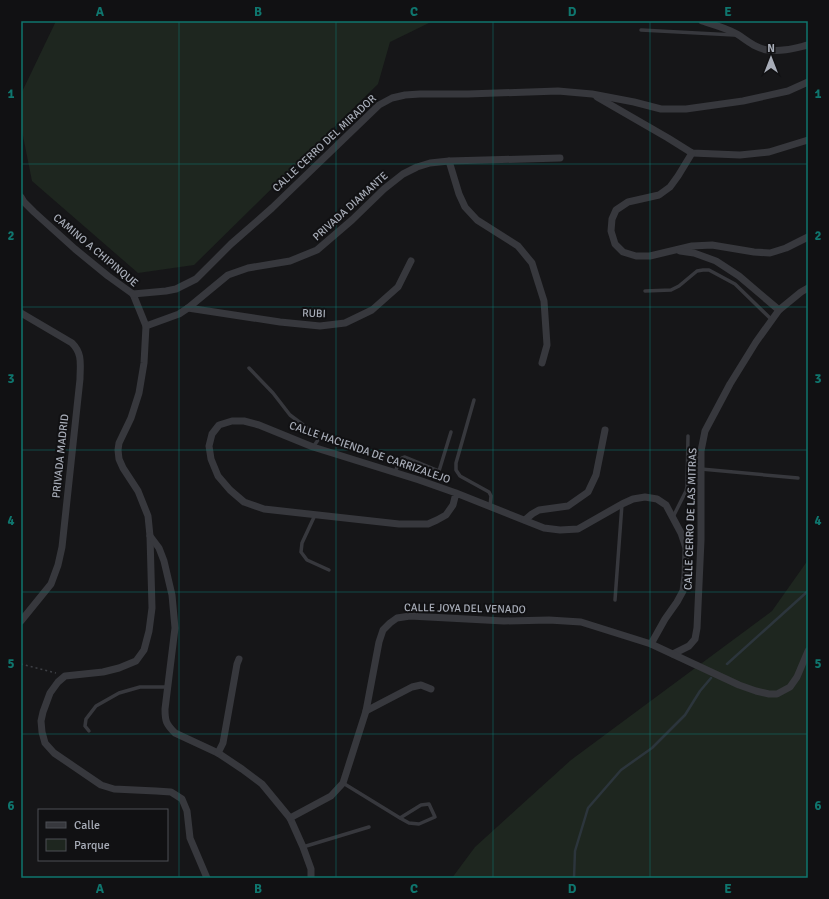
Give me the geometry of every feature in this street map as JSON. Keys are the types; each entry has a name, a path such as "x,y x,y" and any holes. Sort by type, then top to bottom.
{"street":[{"path":"702,21 724,27 752,45 766,50 785,50 808,45"},
{"path":"592,94 661,109 686,109 743,102 788,91 808,82"},
{"name":"CALLE CERRO DEL MIRADOR","path":"133,294 176,289 196,279 231,244 272,208 379,105 392,98 420,94 558,92 592,94 692,153"},
{"path":"808,140 769,152 740,155 692,153 670,187 659,195 628,202 616,210 612,219 612,231 615,244 623,252 636,256 650,256 692,246 712,244 754,252 770,252 786,248 808,237"},
{"name":"PRIVADA DIAMANTE","path":"146,326 179,314 228,275 248,268 290,261 317,250 352,220 384,189 403,174 417,167 430,163 449,161 560,158"},
{"path":"449,161 459,194 465,207 477,220 518,246 532,263 544,300 546,345 542,363"},
{"name":"CAMINO A CHIPINQUE","path":"21,198 34,212 75,249 133,294 146,326 144,363 140,393 131,418 119,443 118,450 119,460 138,491 148,516 152,608 149,631 144,650 136,661 119,668 103,672 65,676"},
{"path":"676,250 694,253 716,261 739,276 779,310"},
{"name":"RUBI","path":"188,308 313,326 344,323 372,310 398,287 411,261"},
{"name":"CALLE CERRO DE LAS MITRAS","path":"673,654 689,646 694,639 697,628 701,540 701,451 705,431 730,384 779,310 808,288"},
{"name":"PRIVADA MADRID","path":"21,313 72,343 77,348 80,357 80,379 62,547 58,565 51,584 21,622"},
{"name":"CALLE HACIENDA DE CARRIZALEJO","path":"456,493 453,505 446,514 428,524 398,524 264,509 244,502 230,490 218,476 211,459 209,446 212,434 219,425 232,420 244,421 313,447 395,472 456,493 544,528 560,530 578,529 633,499 645,497 657,499 666,505 681,533 686,548 685,576 683,590 678,602 651,644"},
{"path":"525,520 539,510 568,506 588,492 596,475 605,430"},
{"path":"150,536 159,548 164,561 172,595 175,628 165,720 175,733 218,753 262,784 290,818 311,869 311,878"},
{"name":"CALLE JOYA DEL VENADO","path":"290,818 331,796 342,783 366,711 379,642 383,630 397,618 410,616 504,621 548,620 588,624 651,644 739,685 756,692 769,694 777,694 790,687 797,677 808,651"},
{"path":"218,753 223,743 237,664 240,659"},
{"path":"65,676 58,682 50,693 43,712 41,721 42,732 46,743 54,753 101,785 114,789 171,792 182,799 187,811 190,838 206,878"},
{"path":"366,711 412,687 421,685 431,689"}],"lane":[{"path":"641,30 738,35"},
{"path":"645,291 671,290 679,286 697,271 709,270 735,284 772,320"},
{"path":"249,368 273,393 290,415 318,436 318,440 313,447"},
{"path":"474,400 456,462 456,470 460,476 489,492 491,496 490,507"},
{"path":"395,472 400,460 405,457 439,471 451,432"},
{"path":"673,517 687,487 688,436"},
{"path":"701,469 798,478"},
{"path":"615,600 622,504"},
{"path":"315,514 302,543 301,552 306,560 329,570"},
{"path":"89,731 86,726 86,719 96,706 119,693 140,687 168,687"},
{"path":"342,783 400,818 409,823 419,824 435,817 429,804 421,805 400,818"},
{"path":"303,847 369,827"}],"path":[{"path":"21,664 65,676"}],"green space":[{"path":"56,21 433,21 390,42 378,84 194,265 138,273 32,181 21,126 21,94"},
{"path":"808,560 808,878 452,878 475,847 571,760 772,611"}],"waterway":[{"path":"727,664 808,591"},
{"path":"574,878 575,851 588,808 621,770 652,748 685,715 700,691 711,678"}]}
